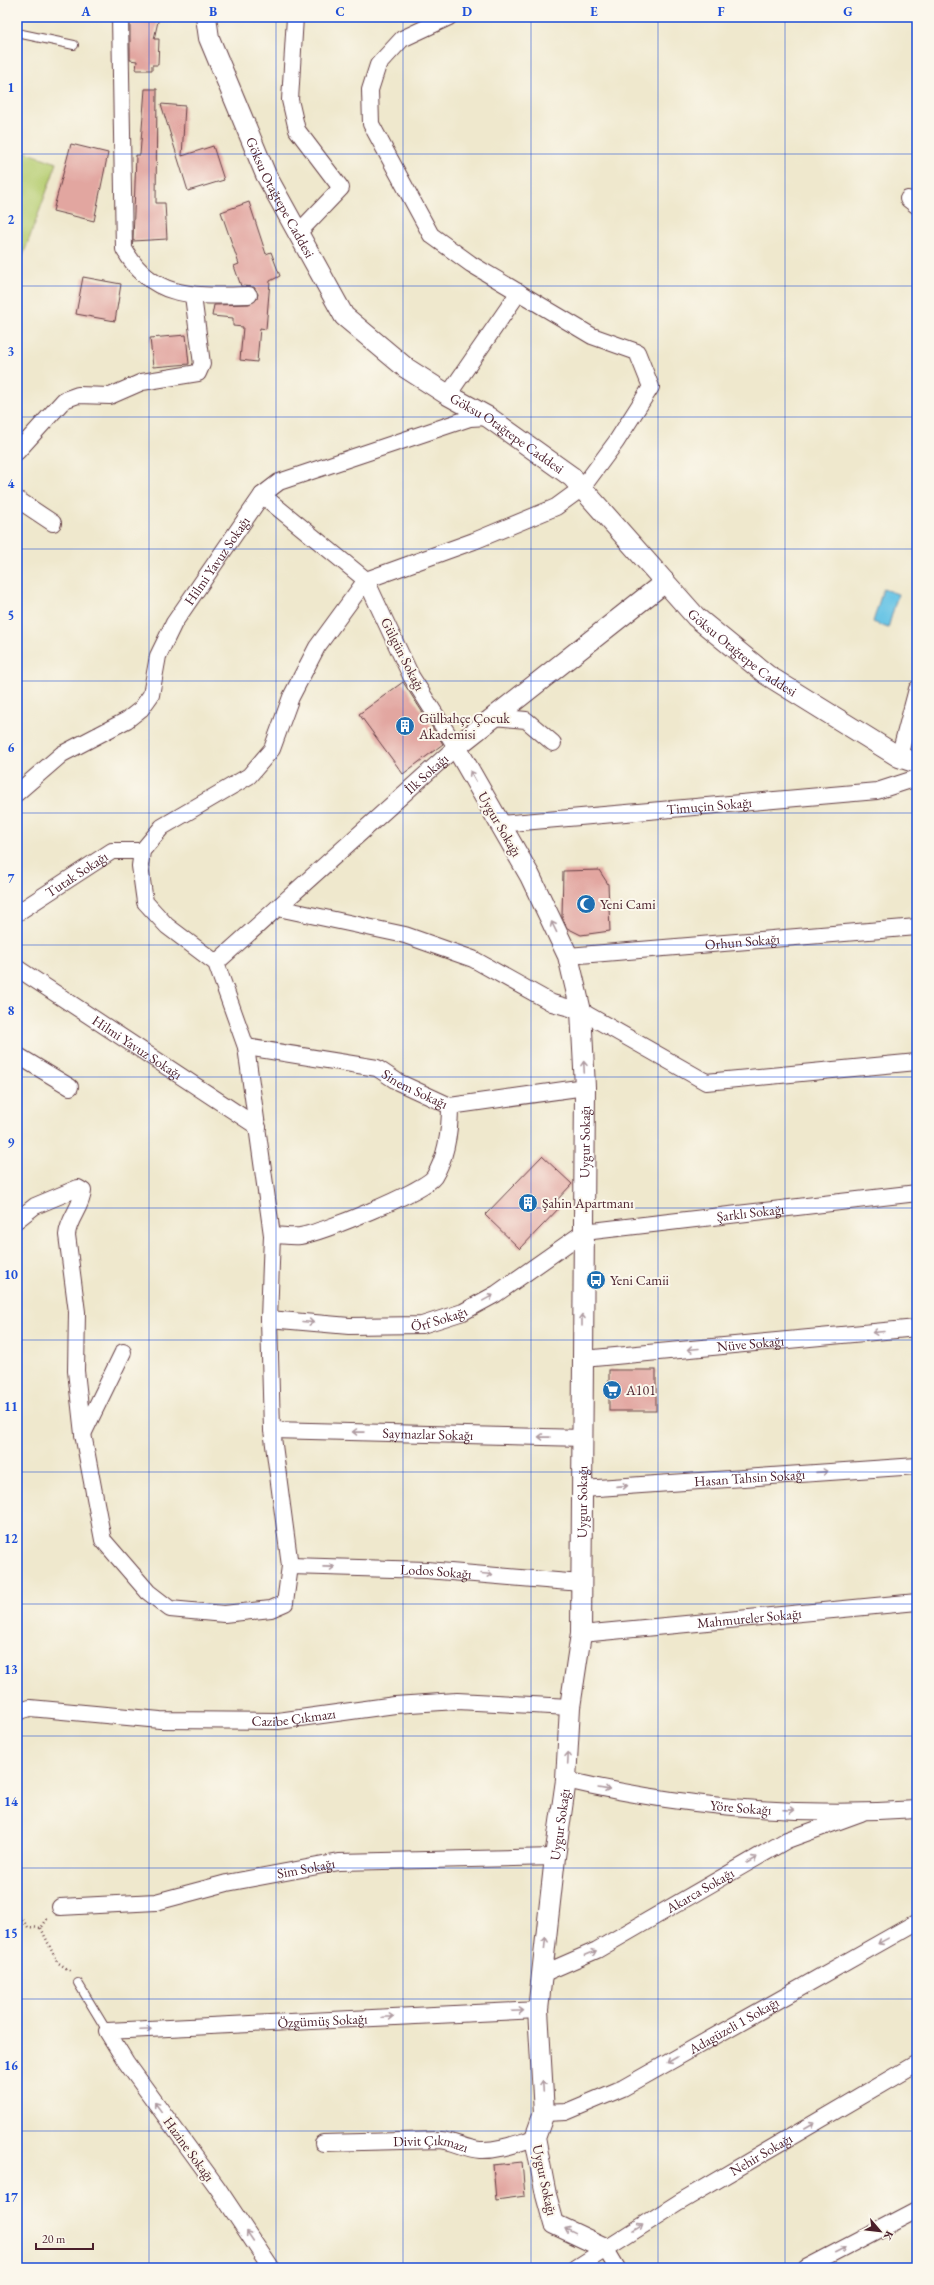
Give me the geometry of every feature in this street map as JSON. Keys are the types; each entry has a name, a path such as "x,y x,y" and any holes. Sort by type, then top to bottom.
{"street":[{"path":"120,17 124,248 133,265 151,280 176,292 193,296 249,295"},
{"name":"Göksu Otağtepe Caddesi","path":"206,17 209,38 266,175 344,316 406,368 448,395 488,416 572,477 696,617 767,675 908,760"},
{"path":"295,17 290,100 296,130 341,188 298,233"},
{"path":"17,1220 35,1206 78,1188 83,1191 82,1200 68,1227 67,1235 77,1312 76,1371 83,1434 103,1540 148,1592 170,1609 224,1614 271,1609 285,1603 290,1566 272,1430 269,1319 272,1235 246,1047 216,964 167,926 146,902 140,866 142,851 162,828 249,776 272,749 291,697 317,647 366,580 467,544 556,507 582,488 616,442 651,387 637,352 592,336 471,264 431,235 371,124 370,90 378,65 402,39 450,17"},
{"path":"448,395 519,292"},
{"path":"17,452 64,400 78,395 110,396 142,382 198,372 202,364 193,296"},
{"name":"Hilmi Yavuz Sokağı","path":"17,793 62,754 127,720 141,709 151,695 158,656 174,623 262,495 279,482 470,418 488,416"},
{"path":"262,495 366,580"},
{"path":"17,499 52,523"},
{"name":"Gülgün Sokağı","path":"366,580 411,676 456,747"},
{"name":"İlk Sokağı","path":"216,964 456,747 665,582"},
{"path":"908,760 917,689"},
{"path":"494,717 526,720 552,743"},
{"name":"Uygur Sokağı","path":"456,747 530,876 568,956 581,1011 585,1087 581,1634 570,1707 566,1780 555,1857 538,2010 544,2113 535,2138 546,2195 554,2224 605,2248"},
{"name":"Timuçin Sokağı","path":"500,824 877,791 917,778"},
{"name":"Tutak Sokağı","path":"17,913 112,851 142,851"},
{"path":"278,908 405,935 473,959 552,1003 581,1011 706,1082 917,1062"},
{"name":"Orhun Sokağı","path":"568,956 917,926"},
{"name":"Hilmi Yavuz Sokağı","path":"17,968 258,1127"},
{"name":"Sinem Sokağı","path":"246,1047 377,1068 398,1082 450,1106 585,1087"},
{"path":"17,1055 70,1087"},
{"path":"272,1235 299,1236 324,1230 417,1190 433,1177 447,1145 450,1106"},
{"name":"Şarklı Sokağı","path":"584,1232 917,1193"},
{"name":"Örf Sokağı","path":"269,1319 349,1326 422,1325 463,1312 496,1294 584,1232"},
{"name":"Nüve Sokağı","path":"583,1359 917,1328"},
{"path":"83,1434 123,1352"},
{"name":"Saymazlar Sokağı","path":"272,1430 583,1438"},
{"name":"Hasan Tahsin Sokağı","path":"583,1489 917,1466"},
{"name":"Lodos Sokağı","path":"290,1566 427,1570 581,1583"},
{"name":"Mahmureler Sokağı","path":"581,1634 917,1602"},
{"name":"Cazibe Çıkmazı","path":"17,1712 30,1708 160,1720 278,1721 395,1705 457,1701 570,1707"},
{"name":"Yöre Sokağı","path":"566,1780 648,1796 741,1808 861,1813 917,1809"},
{"name":"Akarca Sokağı","path":"542,1974 597,1950 787,1840 861,1813"},
{"name":"Sim Sokağı","path":"60,1907 156,1902 227,1883 339,1862 555,1857"},
{"name":"Adagüzeli 1 Sokaḡı","path":"544,2113 566,2112 623,2088 917,1922"},
{"name":"Özgümüş Sokağı","path":"107,2031 538,2010"},
{"name":"Hazine Sokaḡı","path":"107,2031 126,2062 217,2187 271,2268"},
{"name":"Nehir Sokağı","path":"605,2248 678,2202 917,2063"},
{"name":"Divit Çıkmazı","path":"323,2143 440,2140 454,2141 465,2148 481,2150 535,2138"},
{"path":"806,2268 917,2210"},
{"path":"576,2268 605,2248 617,2268"}],"lane":[{"path":"17,33 74,45"},
{"path":"78,1983 107,2031"}],"path":[{"path":"41,1928 54,1910 60,1907"},
{"path":"17,1914 28,1927 41,1928"},
{"path":"41,1928 57,1962 73,1973 78,1983"}],"green space":[{"path":"17,149 57,163 17,272"}],"water":[{"path":"883,589 898,594 888,628 873,622"}],"building":[{"path":"130,17 159,17 154,39 159,39 158,65 152,65 152,70 136,70 137,61 130,60"},
{"path":"145,89 157,89 156,203 165,203 167,239 133,241 136,155 140,155"},
{"path":"161,104 185,106 182,156 213,146 224,180 188,191"},
{"path":"71,144 108,153 94,221 53,211"},
{"path":"249,202 266,254 271,252 280,276 270,281 266,329 260,328 257,362 240,360 243,327 233,326 233,318 212,316 214,305 249,304 257,299 258,294 254,287 241,286 234,266 239,264 221,212"},
{"path":"83,277 121,284 115,321 76,314"},
{"path":"186,335 189,364 153,367 150,338"},
{"name":"Gülbahçe Çocuk Akademisi","path":"403,682 443,744 403,774 359,714"},
{"name":"Yeni Cami","path":"599,870 608,884 610,931 581,935 567,928 562,917 563,871"},
{"name":"Şahin Apartmanı","path":"542,1156 572,1184 556,1201 561,1206 520,1249 485,1215"},
{"path":"609,1370 656,1370 656,1411 609,1411"},
{"path":"522,2162 525,2196 496,2200 493,2165"}],"place":[{"name":"Gülbahçe Çocuk Akademisi","path":"405,726"},
{"name":"Yeni Cami","path":"586,904"},
{"name":"Şahin Apartmanı","path":"528,1203"},
{"name":"Yeni Camii","path":"596,1280"},
{"name":"A101","path":"612,1390"}]}
